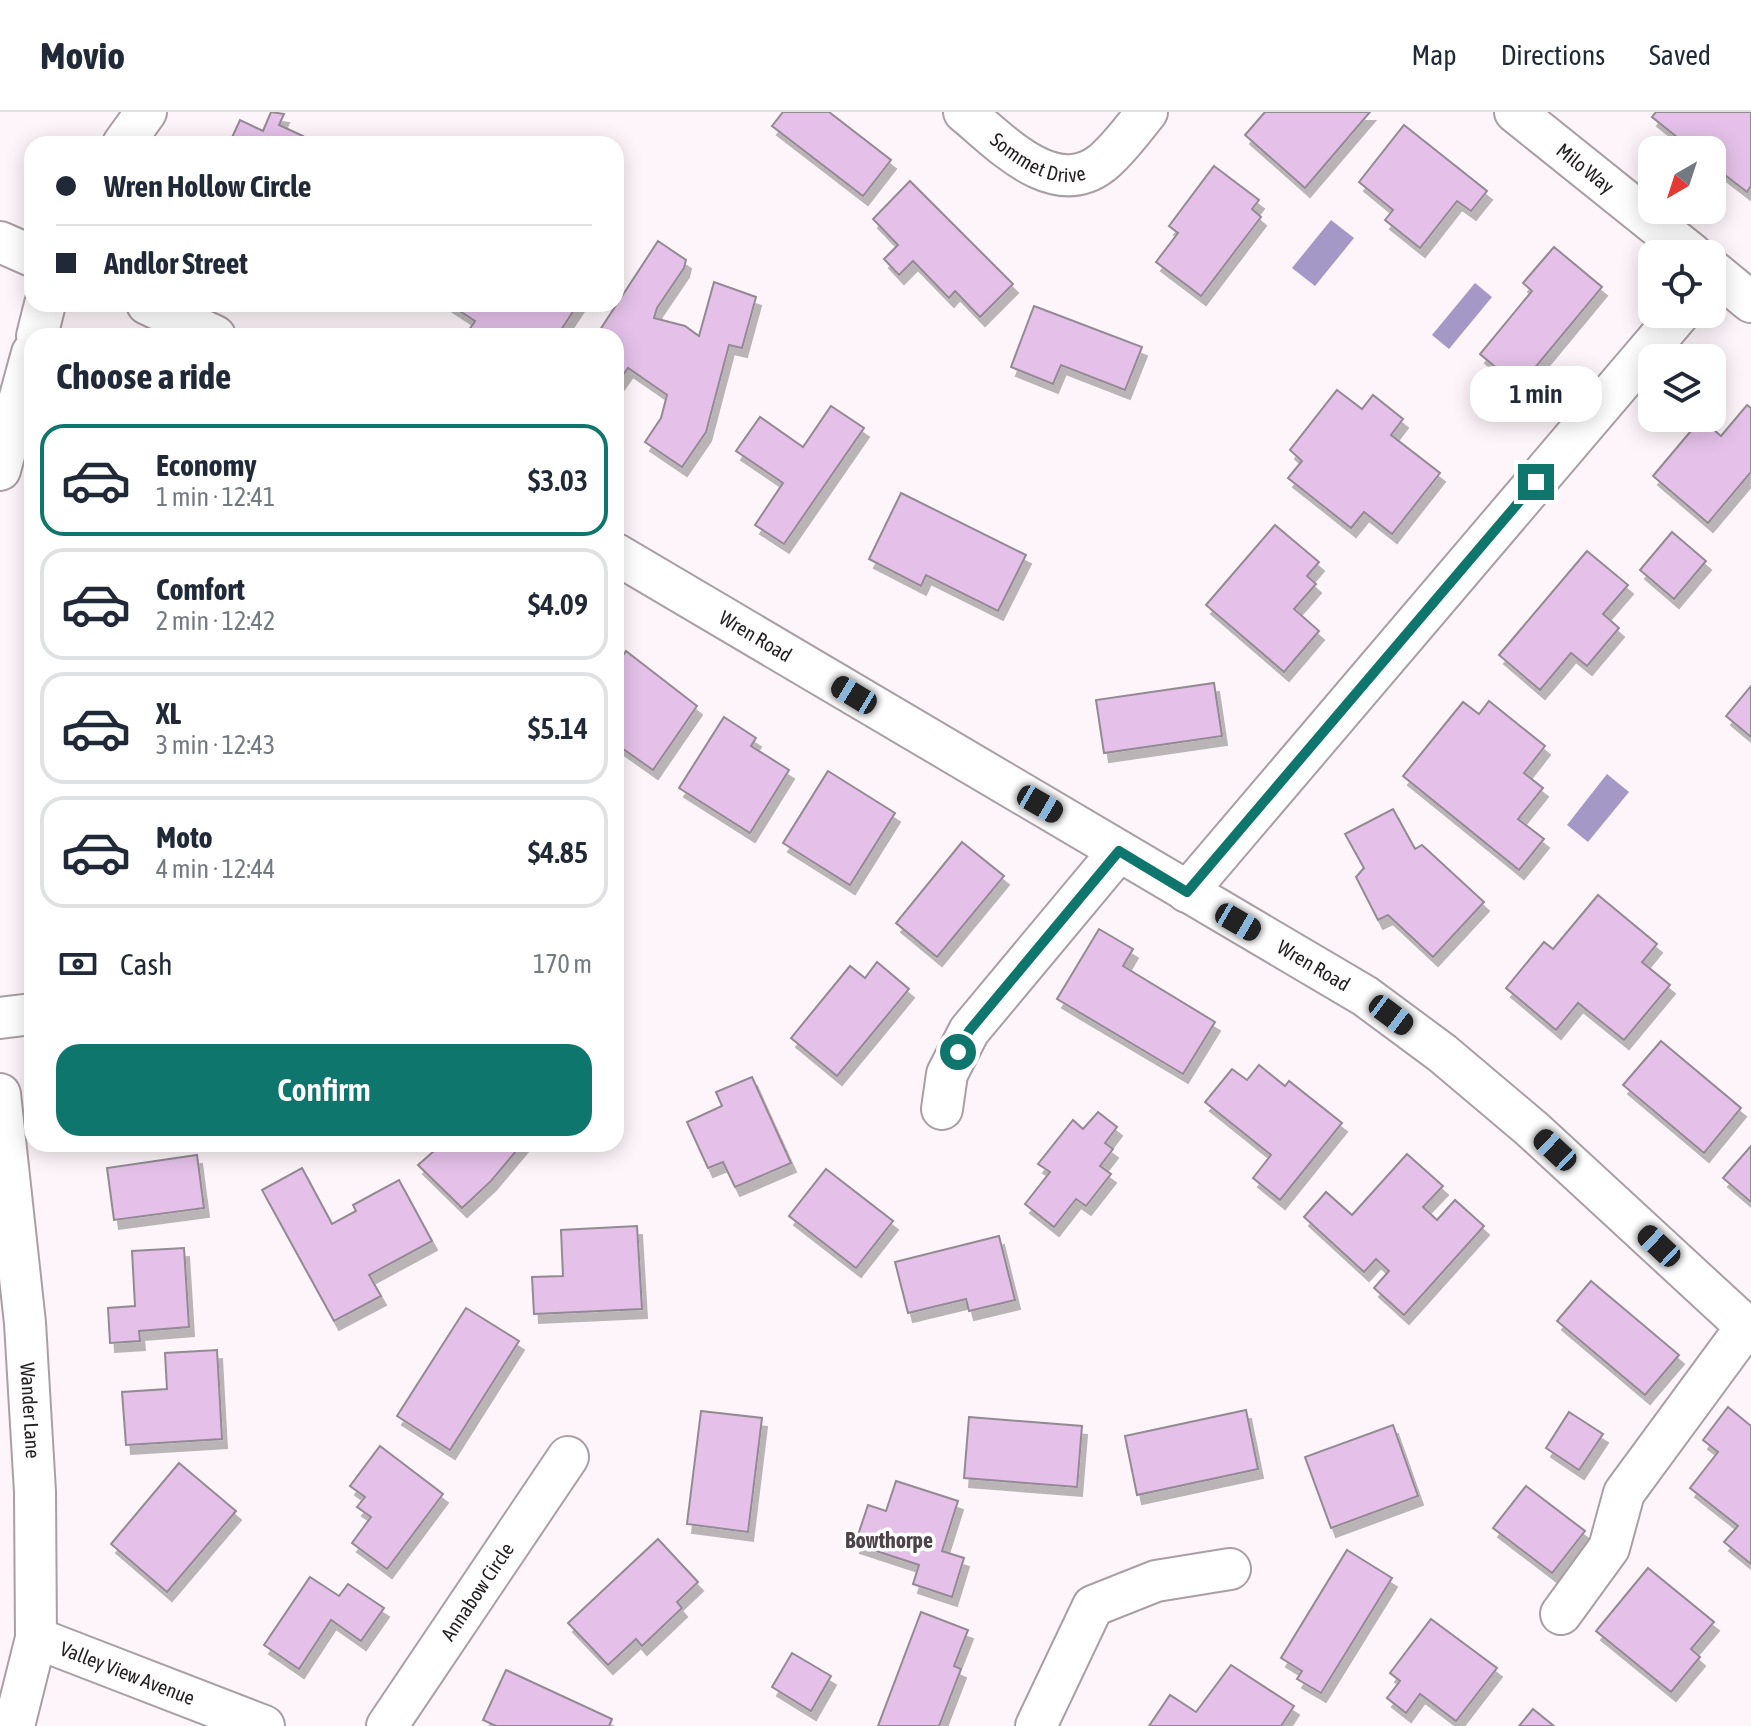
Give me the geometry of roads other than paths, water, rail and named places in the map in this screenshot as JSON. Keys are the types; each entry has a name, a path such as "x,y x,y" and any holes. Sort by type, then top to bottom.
{"street":[{"path":"129,136 146,112"},
{"name":"Sommet Drive","path":"964,112 1029,164 1043,171 1072,176 1100,164 1147,112"},
{"name":"Milo Way","path":"1515,112 1673,240"},
{"path":"0,242 24,252"},
{"name":"Milo Way","path":"1726,282 1751,302"},
{"path":"164,312 198,328"},
{"path":"1187,892 1667,328"},
{"path":"0,470 24,382"},
{"name":"Wren Road","path":"624,559 1365,996 1442,1053 1532,1129 1748,1329"},
{"path":"942,1109 947,1074 969,1031 1119,851"},
{"path":"0,1018 24,1015"},
{"name":"Wander Lane","path":"0,1094 13,1317 35,1492 36,1638 14,1726"},
{"path":"1561,1614 1609,1548 1624,1493 1748,1329"},
{"name":"Annabow Circle","path":"387,1726 568,1457"},
{"path":"1036,1726 1093,1606 1156,1581 1230,1569"},
{"name":"Valley View Avenue","path":"36,1638 264,1726"}],"district":[{"name":"Bowthorpe","path":"889,1540"}]}
